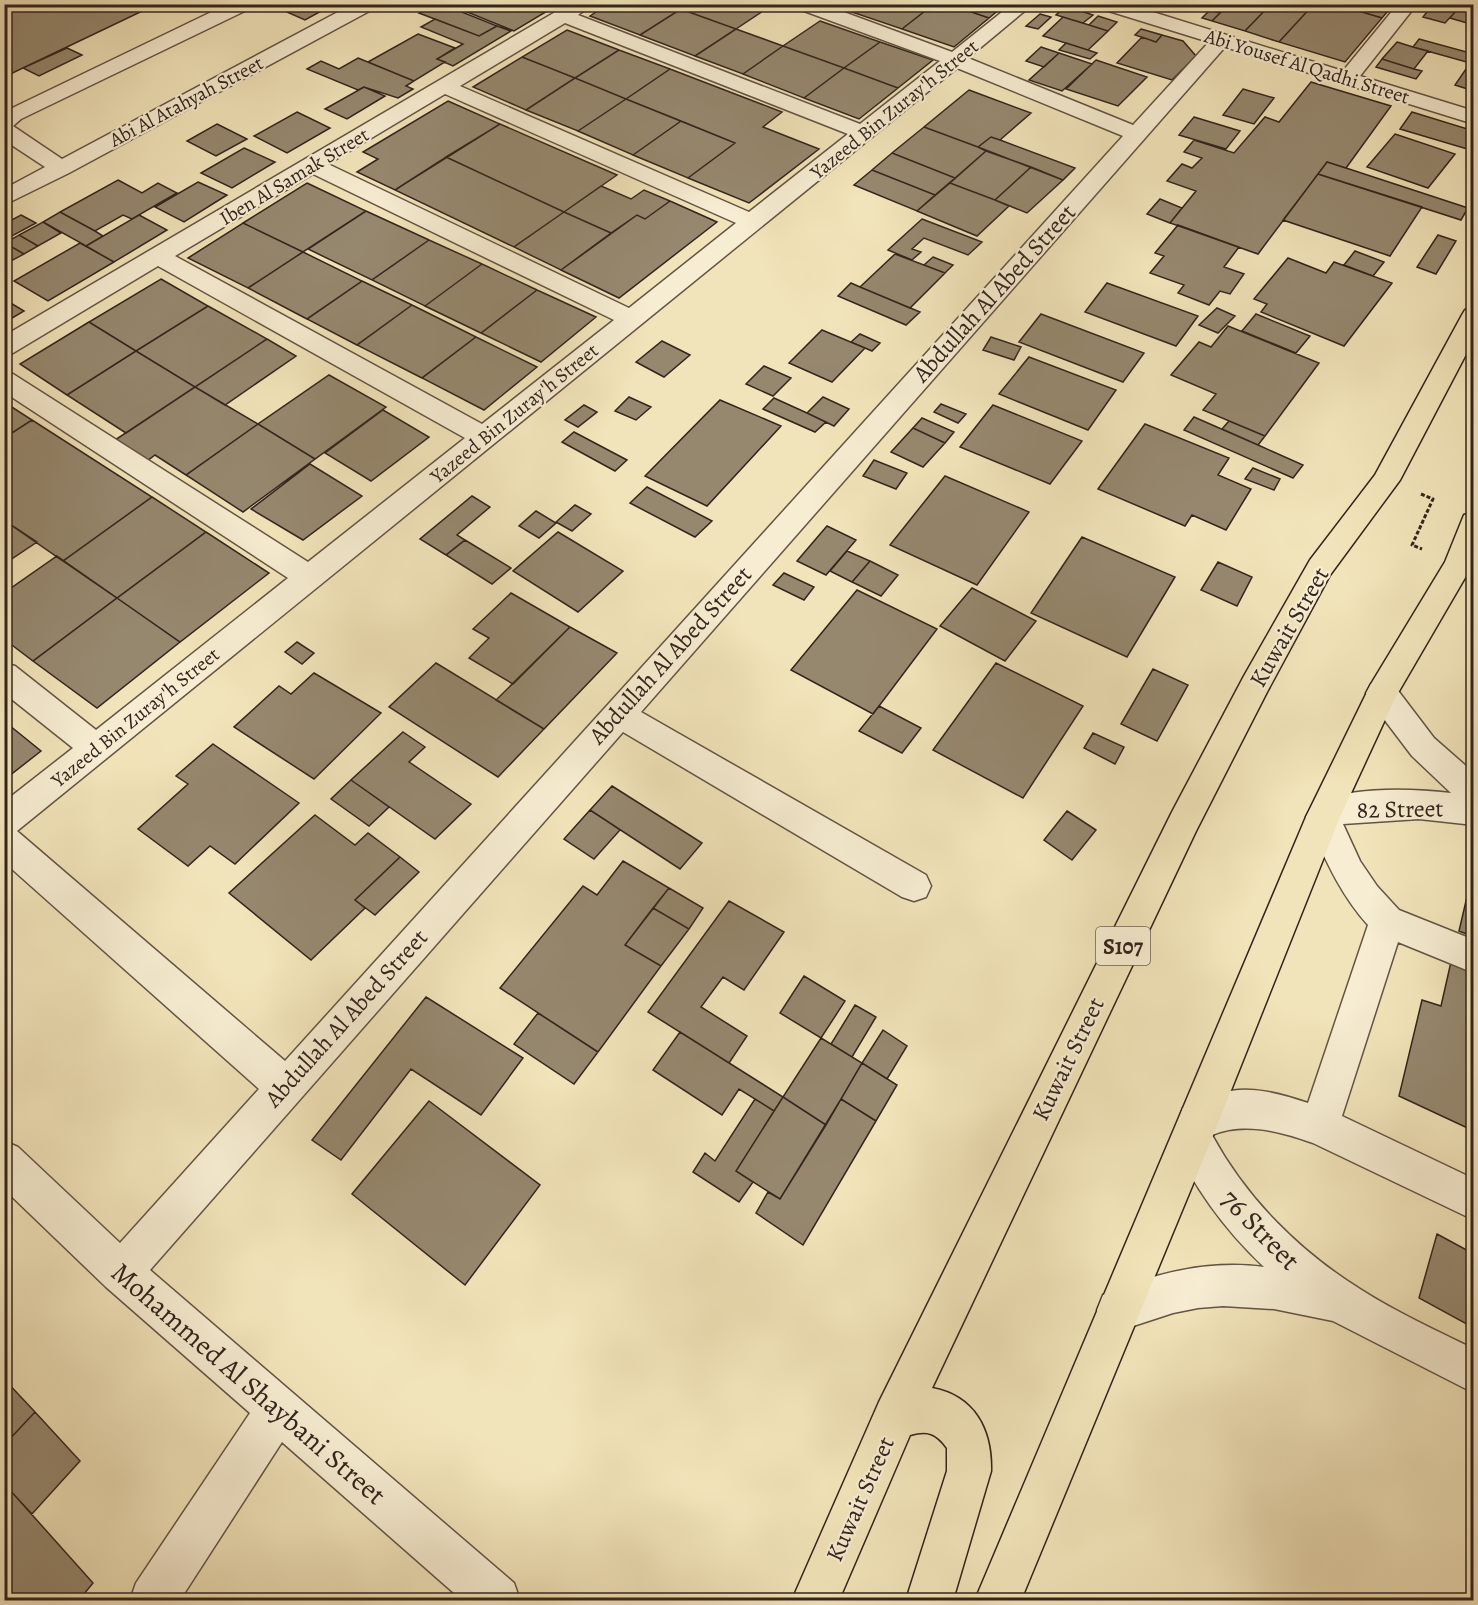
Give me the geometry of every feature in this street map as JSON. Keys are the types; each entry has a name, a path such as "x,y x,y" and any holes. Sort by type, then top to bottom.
{"main road":[{"name":"Kuwait Street","path":"815,1600 895,1418 1184,822 1249,696 1320,568 1386,480 1473,315"},
{"path":"998,1600 1325,814 1382,693 1466,556 1473,522"},
{"path":"895,1418 917,1410 934,1409 950,1418 963,1433 970,1452 969,1471 930,1600"}],"street":[{"path":"4,123 14,115 244,4"},
{"name":"Iben Al Samak Street","path":"4,347 583,4"},
{"path":"803,4 955,60 1136,134"},
{"name":"Yazeed Bin Zuray'h Street","path":"4,822 1024,4"},
{"path":"1347,79 1408,4"},
{"name":"Abi Al Atahyah Street","path":"4,198 366,5"},
{"name":"Abi Yousef Al Qadhi Street","path":"1114,6 1473,118"},
{"path":"564,16 864,133"},
{"name":"Abdullah Al Abed Street","path":"121,1272 1221,40"},
{"path":"444,86 753,222"},
{"path":"4,130 62,168"},
{"path":"312,165 632,319"},
{"path":"158,256 484,437"},
{"path":"4,380 309,577"},
{"path":"4,675 96,748"},
{"name":"82 Street","path":"1382,693 1400,721 1423,748 1473,792"},
{"path":"618,714 914,886"},
{"name":"82 Street","path":"1325,814 1370,805 1418,804 1473,811"},
{"path":"1325,814 1348,872 1365,897 1387,921 1473,957"},
{"path":"4,841 285,1086"},
{"path":"1320,1126 1387,921"},
{"path":"1194,1130 1221,1112 1253,1109 1287,1115 1320,1126 1473,1199"},
{"name":"76 Street","path":"1194,1130 1209,1173 1233,1208 1295,1267 1347,1305 1473,1372"},
{"name":"Mohammed Al Shaybani Street","path":"4,1161 121,1272 497,1600"},
{"name":"76 Street","path":"1118,1310 1182,1289 1215,1285 1285,1289 1347,1305"},
{"path":"153,1600 278,1409"}],"path":[{"path":"1386,480 1433,499 1412,545 1466,556"}],"building":[{"path":"4,4 157,4 4,77"},
{"path":"315,4 325,9 305,20 271,5"},
{"path":"434,4 442,4 497,26 479,36 419,13"},
{"path":"481,4 559,4 514,31 467,12"},
{"path":"608,4 669,4 681,9 640,35 590,16"},
{"path":"669,4 696,4 686,11"},
{"path":"696,4 772,5 736,29 686,11"},
{"path":"849,4 934,4 902,29 843,9"},
{"path":"934,4 948,4 989,18 954,47 902,29"},
{"path":"948,4 1006,4 989,18"},
{"path":"1229,4 1271,4 1245,31 1212,21"},
{"path":"1271,4 1301,4 1311,7 1279,42 1245,31"},
{"path":"1314,4 1335,4 1382,18 1345,62 1279,42"},
{"path":"1335,4 1394,4 1382,18"},
{"path":"1433,4 1456,11 1445,23 1423,17"},
{"path":"1461,4 1474,7 1474,25 1450,18"},
{"path":"1066,6 1093,15 1083,23 1056,15"},
{"path":"681,9 736,29 695,56 640,35"},
{"path":"1210,10 1220,13 1212,21 1202,18"},
{"path":"1040,14 1051,17 1038,29 1026,26"},
{"path":"1098,16 1117,22 1108,31 1089,25"},
{"path":"1063,17 1108,31 1088,50 1043,36"},
{"path":"435,19 479,36 497,26 511,31 453,66 437,59 463,44 421,27"},
{"path":"820,21 880,42 844,68 783,46"},
{"path":"736,29 783,46 743,74 695,56"},
{"path":"1141,29 1162,35 1156,42 1135,35"},
{"path":"567,30 619,50 575,78 522,57"},
{"path":"418,34 455,48 437,59 445,62 414,81 368,62"},
{"path":"1162,35 1183,41 1196,56 1172,80 1117,63 1142,37 1156,42"},
{"path":"1419,39 1474,54 1474,59 1470,63 1413,47"},
{"path":"880,42 933,60 898,88 844,68"},
{"path":"1397,42 1428,51 1414,69 1382,59"},
{"path":"1066,43 1097,53 1090,59 1059,50"},
{"path":"783,46 844,68 804,98 743,74"},
{"path":"1041,47 1059,53 1044,67 1026,61"},
{"path":"67,48 82,55 39,76 23,68"},
{"path":"619,50 670,69 626,99 575,78"},
{"path":"1059,53 1092,64 1062,91 1029,80"},
{"path":"522,57 575,78 526,110 473,87"},
{"path":"358,58 414,81 406,86 413,89 398,98 364,87 358,90 307,69 321,61 339,69"},
{"path":"1382,59 1422,71 1416,79 1376,67"},
{"path":"1096,60 1147,77 1118,106 1066,89"},
{"path":"1470,63 1474,64 1474,91 1455,85"},
{"path":"844,68 898,88 859,119 804,98"},
{"path":"670,69 782,112 763,127 819,149 749,203 688,178 735,143 626,99"},
{"path":"575,78 626,99 578,131 526,110"},
{"path":"1311,82 1391,106 1346,168 1327,162 1258,254 1170,223 1196,191 1167,181 1182,164 1192,168 1202,158 1184,152 1194,140 1234,153 1265,117 1279,122"},
{"path":"364,87 385,96 347,119 325,109"},
{"path":"1243,89 1274,98 1254,124 1223,115"},
{"path":"969,90 1031,113 1000,140 991,137 978,147 924,127"},
{"path":"626,99 681,121 633,155 578,131"},
{"path":"448,101 500,124 395,190 357,172 378,159 363,152"},
{"path":"297,112 330,128 287,153 254,136"},
{"path":"1412,112 1474,131 1474,151 1400,129"},
{"path":"1194,117 1240,131 1226,149 1179,135"},
{"path":"681,121 735,143 688,178 633,155"},
{"path":"217,124 247,139 216,156 187,141"},
{"path":"500,124 617,175 564,212 446,157"},
{"path":"924,127 986,151 955,178 892,153"},
{"path":"1395,134 1455,154 1428,188 1367,167"},
{"path":"991,137 1075,168 1063,180 978,147"},
{"path":"244,148 275,162 232,188 201,173"},
{"path":"986,151 1031,167 995,200 950,183"},
{"path":"892,153 955,178 935,195 872,170"},
{"path":"446,157 564,212 514,247 395,190"},
{"path":"1327,162 1468,208 1461,220 1318,174"},
{"path":"1031,167 1063,180 1027,213 995,200"},
{"path":"872,170 935,195 917,211 854,185"},
{"path":"1318,174 1422,207 1390,256 1283,220"},
{"path":"118,180 142,193 158,183 177,193 132,219 123,215 95,231 60,212"},
{"path":"198,182 227,195 184,222 155,207"},
{"path":"307,183 366,211 303,252 243,223"},
{"path":"950,183 1009,206 977,236 917,211"},
{"path":"601,186 631,199 644,190 670,201 645,219 637,215 611,233 564,212"},
{"path":"1160,199 1182,208 1170,223 1147,214"},
{"path":"670,201 717,222 619,298 561,270 637,215 645,219"},
{"path":"366,211 429,240 372,280 308,249"},
{"path":"60,212 103,236 86,246 43,222"},
{"path":"564,212 611,233 561,270 514,247"},
{"path":"21,215 36,223 10,237 4,234 4,224"},
{"path":"139,215 167,230 114,262 86,246"},
{"path":"922,219 982,242 968,255 924,238 912,249 921,252 912,260 888,250"},
{"path":"43,222 61,233 38,246 19,235"},
{"path":"243,223 303,252 248,288 188,258"},
{"path":"1178,225 1239,247 1224,267 1244,274 1230,294 1220,291 1209,305 1178,293 1184,285 1150,273 1164,256 1155,253"},
{"path":"19,235 38,246 24,254 5,243"},
{"path":"1438,235 1456,241 1436,274 1417,267"},
{"path":"429,240 482,264 425,306 372,280"},
{"path":"5,243 24,254 11,261 4,257"},
{"path":"80,243 114,262 48,301 14,281"},
{"path":"1355,251 1384,262 1373,276 1344,265"},
{"path":"303,252 362,281 307,319 248,288"},
{"path":"895,254 945,273 910,308 860,287"},
{"path":"933,257 953,265 945,273 924,265"},
{"path":"1288,258 1326,273 1334,262 1392,283 1344,346 1261,312 1267,304 1254,299"},
{"path":"482,264 537,290 481,333 425,306"},
{"path":"161,279 208,306 136,351 89,322"},
{"path":"362,281 412,305 357,345 307,319"},
{"path":"851,283 920,312 906,325 838,296"},
{"path":"1107,283 1198,316 1176,346 1085,312"},
{"path":"537,290 596,317 541,362 481,333"},
{"path":"4,299 24,311 4,323"},
{"path":"412,305 476,337 422,378 357,345"},
{"path":"208,306 267,339 195,387 136,351"},
{"path":"1217,308 1235,316 1218,333 1199,325"},
{"path":"1041,314 1144,353 1123,382 1019,342"},
{"path":"1256,314 1310,336 1296,353 1242,331"},
{"path":"89,322 136,351 67,395 20,364"},
{"path":"1228,326 1319,363 1265,436 1203,410 1216,394 1171,375 1199,342 1211,347"},
{"path":"822,330 865,348 832,382 789,363"},
{"path":"860,334 880,343 872,351 851,342"},
{"path":"476,337 537,367 484,410 422,378"},
{"path":"991,337 1021,347 1014,360 983,350"},
{"path":"267,339 296,356 225,405 195,387"},
{"path":"662,341 690,355 664,377 636,362"},
{"path":"136,351 195,387 126,433 67,395"},
{"path":"1029,357 1116,390 1088,430 999,394"},
{"path":"764,366 791,378 773,396 746,384"},
{"path":"329,375 386,407 315,459 258,424"},
{"path":"195,387 258,424 186,475 155,455 147,461 115,440"},
{"path":"629,397 651,407 636,420 615,411"},
{"path":"823,397 849,409 834,426 807,413"},
{"path":"774,398 826,422 815,432 763,409"},
{"path":"720,400 781,426 707,506 645,476"},
{"path":"4,402 32,420 4,438"},
{"path":"941,404 966,414 958,423 934,412"},
{"path":"584,405 597,412 578,427 565,420"},
{"path":"993,405 1082,441 1050,484 960,447"},
{"path":"383,410 429,437 371,481 325,453"},
{"path":"1194,417 1303,465 1293,478 1184,430"},
{"path":"922,418 954,432 945,443 913,428"},
{"path":"32,420 152,497 63,561 4,520 4,438"},
{"path":"1229,421 1265,436 1258,445 1222,429"},
{"path":"258,424 315,459 243,512 186,475"},
{"path":"1145,424 1229,458 1218,475 1251,489 1226,530 1192,515 1185,526 1098,489"},
{"path":"913,428 945,443 923,467 891,452"},
{"path":"574,432 627,460 615,471 562,442"},
{"path":"874,460 907,473 896,489 863,476"},
{"path":"310,464 362,496 303,540 251,509"},
{"path":"1253,468 1280,479 1274,490 1245,479"},
{"path":"945,476 1029,512 977,585 890,545"},
{"path":"647,487 712,521 695,537 630,503"},
{"path":"472,496 490,507 457,535 465,540 446,555 420,539"},
{"path":"152,497 206,532 117,598 63,561"},
{"path":"575,505 591,514 572,531 556,522"},
{"path":"536,511 556,523 539,538 519,526"},
{"path":"4,520 37,542 4,564"},
{"path":"827,526 856,540 826,575 797,561"},
{"path":"206,532 269,573 180,642 117,598"},
{"path":"558,532 623,571 578,612 513,571"},
{"path":"1082,537 1175,577 1127,657 1031,613"},
{"path":"465,540 511,568 492,584 446,555"},
{"path":"847,551 870,561 852,582 830,571"},
{"path":"57,556 117,598 33,661 4,639 4,593"},
{"path":"870,561 898,575 881,596 852,582"},
{"path":"1218,562 1252,577 1237,606 1201,590"},
{"path":"784,573 814,587 804,600 773,585"},
{"path":"972,588 1036,621 1005,661 940,626"},
{"path":"857,590 937,629 873,714 791,670"},
{"path":"511,593 570,627 513,684 469,658 489,638 473,629"},
{"path":"117,598 180,642 97,708 33,661"},
{"path":"570,627 617,653 544,729 496,700"},
{"path":"297,642 314,653 302,664 285,652"},
{"path":"436,663 544,729 498,777 389,707"},
{"path":"996,663 1083,706 1023,798 933,750"},
{"path":"1153,669 1188,685 1157,741 1121,724"},
{"path":"314,673 381,713 314,779 234,727 279,686 291,694"},
{"path":"879,706 921,728 902,753 859,731"},
{"path":"4,721 41,751 4,780"},
{"path":"403,732 425,747 409,762 471,804 435,839 351,780"},
{"path":"1093,733 1124,747 1115,764 1084,748"},
{"path":"213,744 299,803 235,864 210,846 188,866 138,829 188,784 176,776"},
{"path":"351,780 389,807 369,826 331,799"},
{"path":"612,786 702,843 680,869 590,810"},
{"path":"590,810 620,830 594,859 564,839"},
{"path":"1067,811 1096,830 1072,860 1044,840"},
{"path":"315,815 355,845 368,833 400,857 355,900 365,908 311,960 229,893"},
{"path":"400,857 419,872 375,915 355,900"},
{"path":"623,861 669,888 625,945 661,966 598,1052 500,988 583,886 597,895"},
{"path":"1472,875 1474,876 1474,937 1459,931"},
{"path":"669,888 703,908 689,929 653,908"},
{"path":"729,901 784,932 744,990 723,977 701,1007 747,1036 729,1063 648,1012"},
{"path":"653,908 689,929 661,966 625,945"},
{"path":"1453,953 1474,961 1474,1131 1399,1096 1422,1000 1441,1006"},
{"path":"804,976 845,1001 821,1038 780,1013"},
{"path":"426,997 523,1058 481,1115 411,1069 341,1160 312,1140"},
{"path":"855,1005 876,1017 852,1057 831,1044"},
{"path":"538,1013 598,1052 574,1084 514,1044"},
{"path":"883,1030 907,1046 887,1079 862,1063"},
{"path":"680,1032 783,1097 774,1111 739,1089 722,1115 653,1070"},
{"path":"821,1038 862,1063 826,1125 783,1097"},
{"path":"862,1063 897,1085 876,1121 841,1099"},
{"path":"783,1097 826,1125 780,1199 736,1171"},
{"path":"755,1099 774,1111 736,1171 753,1182 739,1202 693,1172 705,1153 715,1161"},
{"path":"841,1099 876,1121 803,1245 756,1213 768,1192 780,1199"},
{"path":"429,1101 540,1185 465,1285 352,1194"},
{"path":"1437,1234 1474,1254 1474,1328 1419,1298"},
{"path":"4,1379 35,1412 4,1445"},
{"path":"35,1412 80,1461 32,1514 4,1484 4,1445"},
{"path":"9,1489 93,1583 79,1600 4,1600 4,1494"}]}
